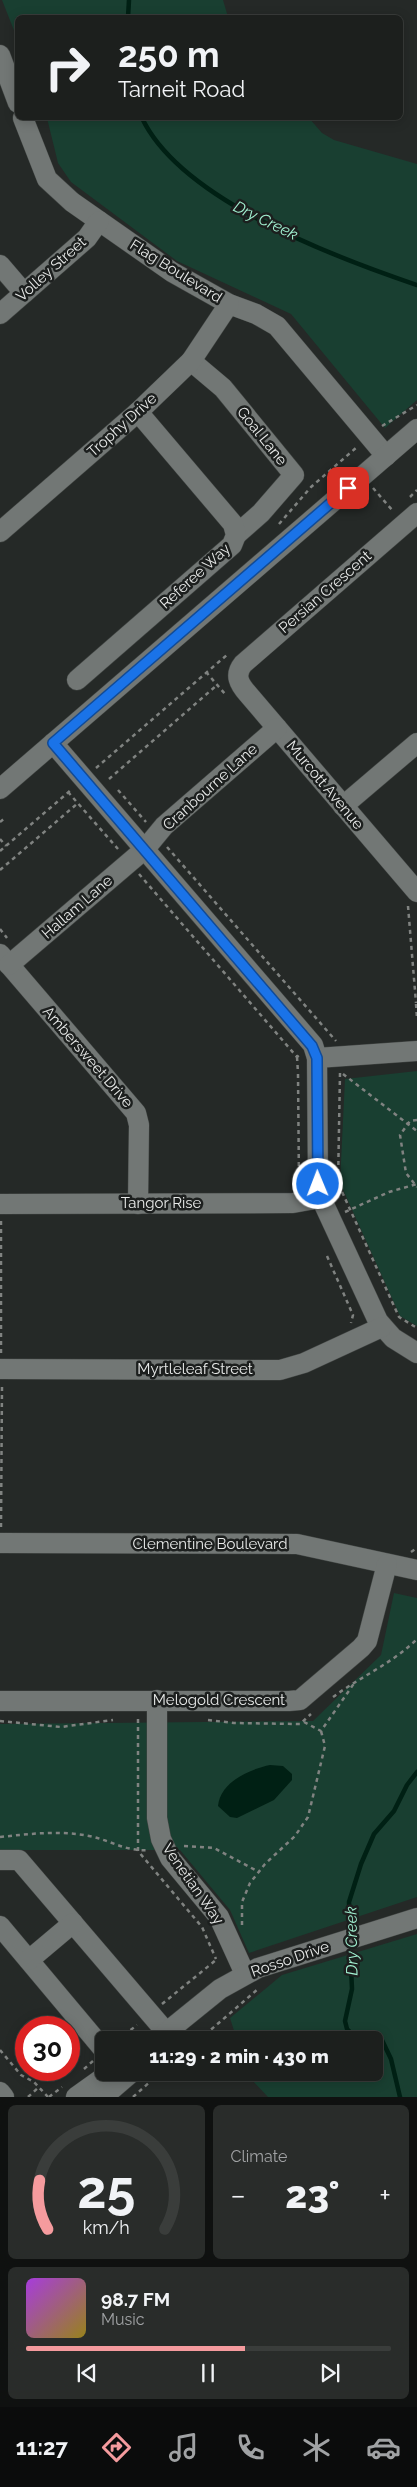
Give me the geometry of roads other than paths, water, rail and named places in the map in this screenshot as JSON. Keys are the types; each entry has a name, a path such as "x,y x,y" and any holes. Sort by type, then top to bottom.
{"street":[{"path":"0,55 11,102"},
{"name":"Flag Boulevard","path":"24,120 47,179 72,202 172,272 229,304 256,314 277,326 386,456"},
{"name":"Volley Street","path":"0,314 87,238 99,221"},
{"path":"0,265 24,293"},
{"name":"Trophy Drive","path":"0,532 138,412 191,361 229,304"},
{"name":"Goal Lane","path":"191,361 223,388 294,475 261,512 236,535"},
{"name":"Referee Way","path":"77,680 232,545 236,535 233,524 138,412"},
{"path":"0,789 417,429"},
{"name":"Persian Crescent","path":"238,674 243,664 407,506"},
{"name":"Murcott Avenue","path":"238,674 243,688 343,806 411,896"},
{"name":"Cranbourne Lane","path":"144,848 164,826 277,728"},
{"path":"53,743 300,1029 312,1046 317,1058 318,1184 321,1198 382,1327 393,1338 417,1353"},
{"path":"343,806 417,743"},
{"name":"Hallam Lane","path":"10,958 144,848"},
{"name":"Ambersweet Drive","path":"10,958 136,1113 139,1125 138,1204"},
{"path":"317,1058 417,1051"},
{"name":"Tangor Rise","path":"0,1204 299,1202 321,1198"},
{"name":"Myrtleleaf Street","path":"0,1369 280,1370 304,1363 382,1327"},
{"name":"Clementine Boulevard","path":"0,1543 282,1543 309,1546 417,1570"},
{"name":"Melogold Crescent","path":"0,1701 300,1700 362,1648 367,1641 386,1564"},
{"name":"Venetian Way","path":"157,1700 157,1818 165,1849 219,1917 235,1952 252,1971"},
{"path":"0,1860 19,1860 151,2013 164,2031"},
{"name":"Rosso Drive","path":"170,2031 220,1989 252,1971 290,1957 417,1918"},
{"path":"29,1960 73,1923"},
{"path":"0,1926 95,2039"},
{"path":"76,2097 98,2081"},
{"path":"103,2097 122,2081"},
{"path":"0,2092 4,2097"}],"waterway":[{"name":"Dry Creek","path":"128,15 129,0"},
{"name":"Dry Creek","path":"143,120 162,148 190,175 224,199 263,222 344,259 417,285"},
{"name":"Dry Creek","path":"350,1935 349,1902 361,1864 374,1834 394,1811 407,1785 417,1772"},
{"name":"Dry Creek","path":"350,1945 352,1989 345,2021 347,2029 352,2034 381,2038 391,2059 400,2097"}]}
